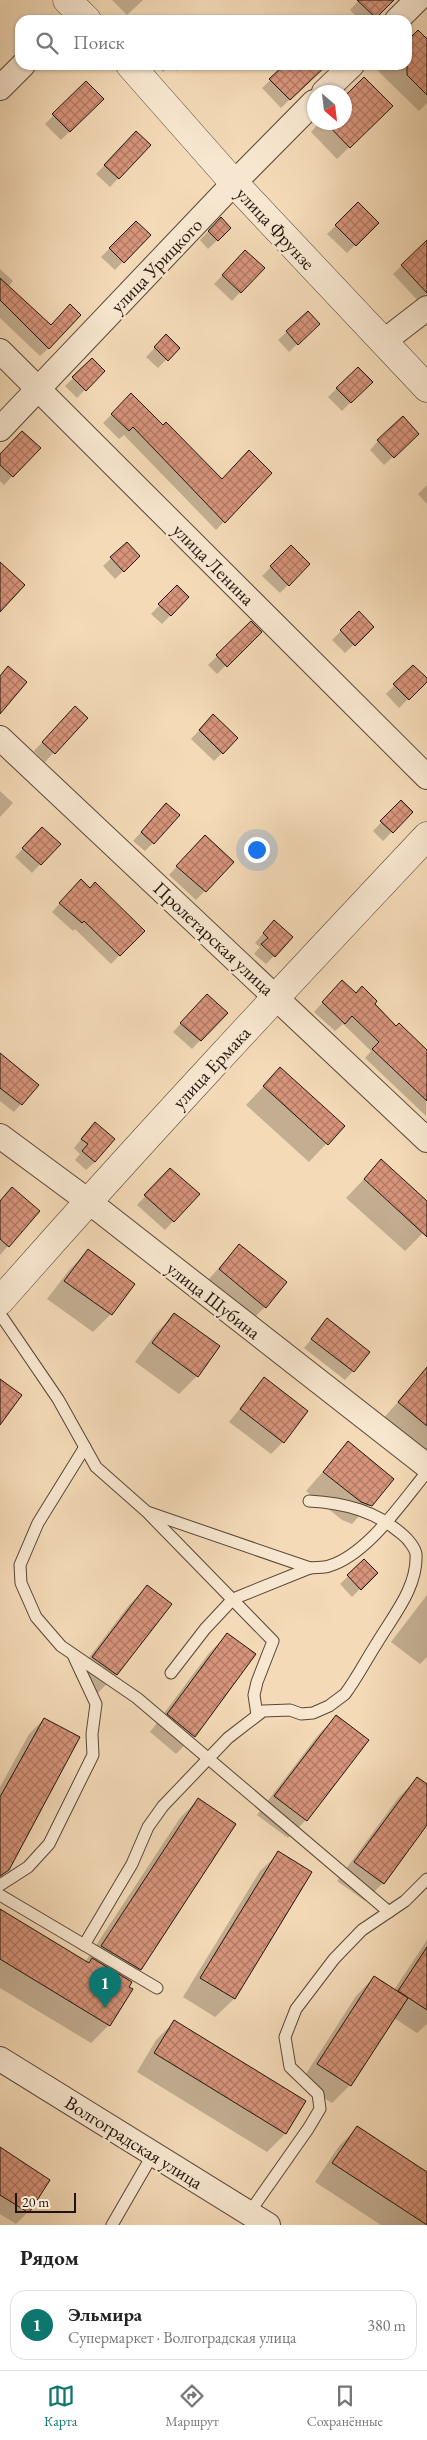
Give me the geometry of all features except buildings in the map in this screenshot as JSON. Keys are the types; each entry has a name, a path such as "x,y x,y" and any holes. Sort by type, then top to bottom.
{"street":[{"path":"402,15 416,0"},
{"path":"0,88 17,70"},
{"name":"улица Фрунзе","path":"134,70 234,183 427,388"},
{"path":"331,85 347,70"},
{"name":"улица Урицкого","path":"0,429 307,109"},
{"path":"383,342 427,308"},
{"name":"улица Ленина","path":"0,351 427,777"},
{"name":"Пролетарская улица","path":"0,738 427,1140"},
{"name":"улица Ермака","path":"0,1301 88,1201 276,996 427,836"},
{"name":"улица Шубина","path":"0,1136 88,1201 427,1466"},
{"name":"Волгоградская улица","path":"0,2059 259,2219"}],"lane":[{"path":"0,1314 58,1399 96,1467 146,1512 273,1641 256,1682 254,1695 257,1715"},
{"path":"85,1447 42,1515 20,1565 21,1583 36,1617 52,1636 74,1655 137,1698 388,1912"},
{"path":"171,1673 205,1630 233,1599 310,1568 329,1566 352,1554 386,1522 427,1472"},
{"path":"84,1944 132,1864 148,1827 163,1806 228,1738 263,1711 290,1710 301,1714 313,1713 330,1706 344,1694 358,1676 405,1598 414,1574 416,1552 407,1539 386,1522 358,1508 336,1503 309,1501"},
{"path":"146,1512 310,1568"},
{"path":"0,1885 28,1867 49,1844 93,1755 92,1734 96,1704 74,1655"},
{"path":"259,2219 320,2109 318,2094 290,2067 285,2037 296,2009 334,1959 362,1930 406,1901 427,1879"},
{"path":"0,1895 157,1988"},
{"path":"112,2225 153,2154"}],"place":[{"name":"Эльмира","path":"105,2008"}]}
